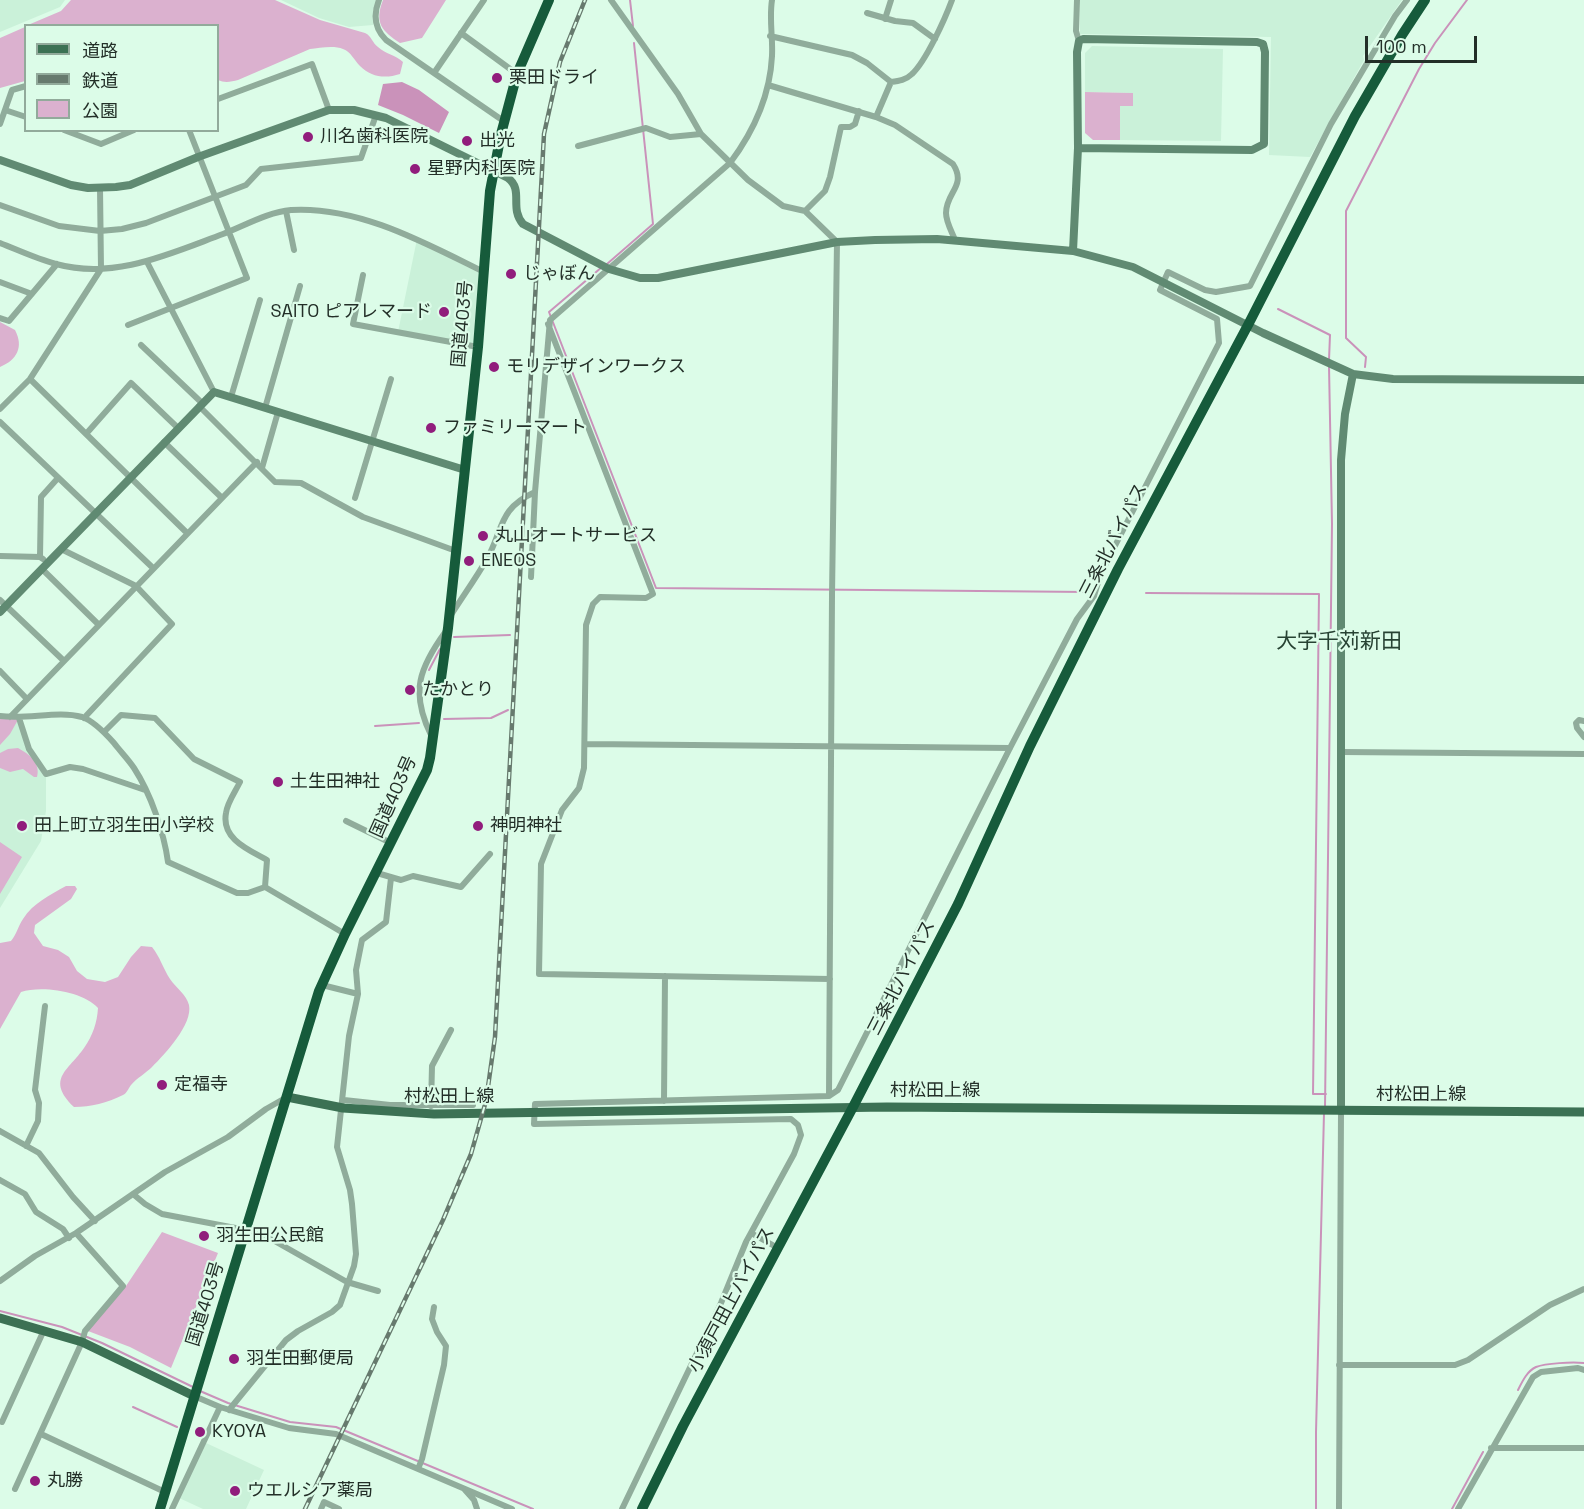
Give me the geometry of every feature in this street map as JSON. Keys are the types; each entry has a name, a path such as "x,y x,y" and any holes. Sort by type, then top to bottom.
{"highway":[{"name":"国道403号","path":"160,1509 306,1030 322,985 427,770 449,623 478,347 490,191 504,122 517,74 549,0"},
{"name":"三条北バイパス","path":"853,1107 958,904 1029,746 1118,568 1248,325 1355,116 1425,0"},
{"name":"小須戸田上バイパス","path":"642,1509 683,1426 853,1107"}],"main road":[{"name":"村松田上線","path":"287,1097 343,1104 432,1110 664,1106 1584,1112"},
{"path":"0,1318 82,1342 194,1396"}],"street":[{"path":"379,0 375,20 380,34 392,45 504,122"},
{"path":"434,73 484,0"},
{"path":"611,0 678,94 701,134 748,180 783,206 805,211 837,242 829,1096"},
{"path":"531,577 548,324 730,163 755,125 768,85 772,54 769,16 771,0"},
{"path":"885,19 891,0"},
{"path":"770,36 852,54 891,82 903,81 913,74 934,39 952,0"},
{"path":"1073,251 1078,148 1077,0"},
{"path":"622,1509 721,1303 751,1233 794,1154 801,1135 798,1125 791,1119 534,1124 535,1104 664,1106 829,1096 838,1090 1010,748 1077,619 1094,596 1101,573 1219,343 1217,319 1160,290 1168,272 1205,290 1216,292 1250,286 1331,123 1407,0"},
{"path":"867,13 885,19 913,23 934,39"},
{"path":"461,33 517,74"},
{"path":"1078,148 1252,150 1264,144 1266,52 1263,44 1257,42 1089,39 1079,41"},
{"path":"219,99 312,64 329,110"},
{"path":"876,117 891,82"},
{"path":"768,85 859,111 895,125 953,164 958,172 959,180 948,203 946,213 955,240"},
{"path":"0,124 12,90 24,87"},
{"path":"5,110 24,116"},
{"path":"0,160 71,185 100,188 130,185 198,157 329,110 354,110 386,118 514,182 517,188 515,209 523,224 609,269 640,278 658,278 837,242 955,240 1073,251 1133,267 1248,325 1353,374 1393,379 1584,381"},
{"path":"805,211 825,191 841,128 855,124 859,111"},
{"path":"0,205 59,226 100,231 122,229 146,223 246,185 261,170 361,158 376,115"},
{"path":"578,146 646,128 670,137 701,134"},
{"path":"69,132 101,144 129,132"},
{"path":"128,325 247,279 190,132"},
{"path":"0,409 30,379 101,269 100,188"},
{"path":"0,243 57,264 101,269 147,262 286,211 327,211 357,218 417,239 485,272"},
{"path":"286,211 294,250"},
{"path":"147,262 214,392 465,470"},
{"path":"0,318 9,321 57,264"},
{"path":"363,275 352,324 478,347"},
{"path":"0,282 32,294"},
{"path":"265,408 300,286"},
{"path":"231,397 260,300"},
{"path":"548,324 653,594 646,598 600,597 593,604 586,625 584,768 579,788 562,810 541,864 540,974 830,979"},
{"path":"141,345 276,482 301,483 363,517 456,551"},
{"path":"1339,1509 1341,460 1345,414 1353,374"},
{"path":"30,379 187,533"},
{"path":"355,498 391,380"},
{"path":"86,434 131,383 178,428"},
{"path":"63,660 2,606 45,566 214,392"},
{"path":"10,717 187,533 259,465 279,412"},
{"path":"0,422 153,568"},
{"path":"164,442 222,498"},
{"path":"58,478 41,497 40,556 45,566 98,624"},
{"path":"433,740 422,715 419,680 434,647 488,557 502,519 515,504 535,492"},
{"path":"61,549 136,585 172,624 84,718"},
{"path":"0,556 40,556"},
{"path":"0,671 27,699"},
{"path":"0,716 19,718 66,714 84,718 104,732 134,768 165,841 168,862 237,893 248,893 265,887 345,934"},
{"path":"104,732 121,715 155,718 194,759 240,782 226,812 225,822 235,841 267,861 265,887"},
{"path":"19,718 29,749 46,774 70,767 83,769 145,790"},
{"path":"1584,721 1579,720 1576,723 1584,737"},
{"path":"586,744 1010,748"},
{"path":"1342,752 1584,754"},
{"path":"346,821 391,843"},
{"path":"377,873 401,880 412,876 461,887 490,854"},
{"path":"229,1410 286,1340 340,1305 354,1266 356,1254 350,1190 337,1147 349,1036 358,994 356,970 362,940 386,922 391,878"},
{"path":"664,1106 665,976"},
{"path":"322,985 358,994"},
{"path":"26,1146 38,1121 39,1103 35,1090 45,1006"},
{"path":"451,1030 432,1066 432,1110 473,1105"},
{"path":"0,1281 35,1256 95,1221 165,1172 228,1137 266,1109 287,1097"},
{"path":"0,1131 39,1153 95,1221"},
{"path":"0,1180 25,1194 36,1212 63,1229 69,1238"},
{"path":"133,1194 162,1214 264,1235 347,1282 378,1291"},
{"path":"15,1489 85,1331 123,1286 76,1233"},
{"path":"751,1233 779,1248"},
{"path":"1339,1365 1455,1365 1468,1360 1550,1305 1584,1289"},
{"path":"418,1469 444,1365 446,1347 436,1332 432,1319 434,1307"},
{"path":"2,1422 44,1330"},
{"path":"1458,1509 1533,1377 1541,1372 1578,1368 1584,1370"},
{"path":"194,1396 220,1407 289,1428 336,1434 512,1509"},
{"path":"172,1509 220,1407"},
{"path":"41,1434 165,1492"},
{"path":"1491,1449 1584,1448"},
{"path":"463,1488 474,1500 477,1509"},
{"path":"321,1509 324,1502 339,1509"}],"shaded area":[{"path":"0,0 65,0 60,7 0,32"},
{"path":"281,0 377,0 373,10 373,25 349,27 319,18"},
{"path":"1080,0 1402,0 1363,56 1364,60 1310,157 1269,155 1271,37 1080,34"},
{"path":"1092,46 1223,49 1221,141 1120,140 1120,105 1133,93 1085,92 1085,53"},
{"path":"402,82 419,90 449,112 439,133 378,105 383,84"},
{"path":"417,239 485,272 478,347 398,332"},
{"name":"田上町立羽生田小学校","path":"0,716 19,718 29,749 46,774 46,811 41,841 0,908"},
{"path":"204,1442 264,1470 246,1509 203,1509 177,1497"}],"green space":[{"path":"71,0 275,0 320,20 365,33 374,44 403,62 400,74 378,76 364,70 346,50 335,47 310,49 238,80 223,82 219,80 219,24 30,24 61,11"},
{"path":"383,0 446,0 422,38 400,43 381,26 379,15"},
{"path":"24,27 24,81 0,88 0,38"},
{"path":"1085,92 1133,93 1133,106 1120,106 1120,140 1093,140 1085,133"},
{"path":"0,322 15,330 19,347 15,357 0,367"},
{"path":"0,716 19,718 10,734 0,745"},
{"path":"18,748 36,763 37,777 23,769 10,772 0,768 0,753"},
{"path":"0,842 22,857 0,894"},
{"path":"66,886 75,886 77,889 71,899 35,925 34,933 43,946 58,950 69,957 77,971 87,979 105,982 118,977 141,946 152,947 170,979 189,1005 187,1021 177,1038 150,1069 133,1082 126,1093 105,1102 80,1107 74,1107 65,1097 60,1082 90,1038 96,1024 98,1008 82,997 61,991 29,990 21,992 0,1029 0,943 11,941 32,908"},
{"path":"162,1232 218,1253 171,1368 130,1347 88,1331 126,1286"}],"waterway":[{"path":"630,0 633,26"},
{"path":"1365,367 1366,357 1346,338 1346,211 1419,69 1467,0"},
{"path":"607,264 653,224 634,43"},
{"path":"602,267 549,312 656,588 1087,592"},
{"path":"1278,309 1330,335 1329,360"},
{"path":"1325,1107 1332,524 1329,366"},
{"path":"1146,593 1319,594 1313,1094 1326,1094"},
{"path":"454,637 510,635"},
{"path":"429,670 440,649"},
{"path":"444,719 491,718 508,710"},
{"path":"375,726 419,723"},
{"path":"1316,1509 1324,1113"},
{"path":"0,1311 62,1327 102,1343 195,1388"},
{"path":"1518,1390 1527,1374 1536,1367 1559,1363 1584,1363"},
{"path":"200,1391 228,1403 290,1422 336,1427 533,1509"},
{"path":"133,1407 177,1427"},
{"path":"1452,1509 1483,1452"}],"railway":[{"path":"305,1509 443,1220 471,1154 486,1101 495,1037 544,134 560,62 585,0"}],"place":[{"name":"栗田ドライ","path":"497,78"},
{"name":"川名歯科医院","path":"308,137"},
{"name":"出光","path":"467,141"},
{"name":"星野内科医院","path":"415,169"},
{"name":"じゃぼん","path":"511,274"},
{"name":"SAITO ピアレマード","path":"444,312"},
{"name":"モリデザインワークス","path":"494,367"},
{"name":"ファミリーマート","path":"431,428"},
{"name":"丸山オートサービス","path":"483,536"},
{"name":"ENEOS","path":"469,561"},
{"name":"たかとり","path":"410,690"},
{"name":"土生田神社","path":"278,782"},
{"name":"田上町立羽生田小学校","path":"22,826"},
{"name":"神明神社","path":"478,826"},
{"name":"定福寺","path":"162,1085"},
{"name":"羽生田公民館","path":"204,1236"},
{"name":"羽生田郵便局","path":"234,1359"},
{"name":"KYOYA","path":"200,1432"},
{"name":"丸勝","path":"35,1481"},
{"name":"ウエルシア薬局","path":"235,1491"}],"district":[{"name":"大字千苅新田","path":"1339,642"}]}
